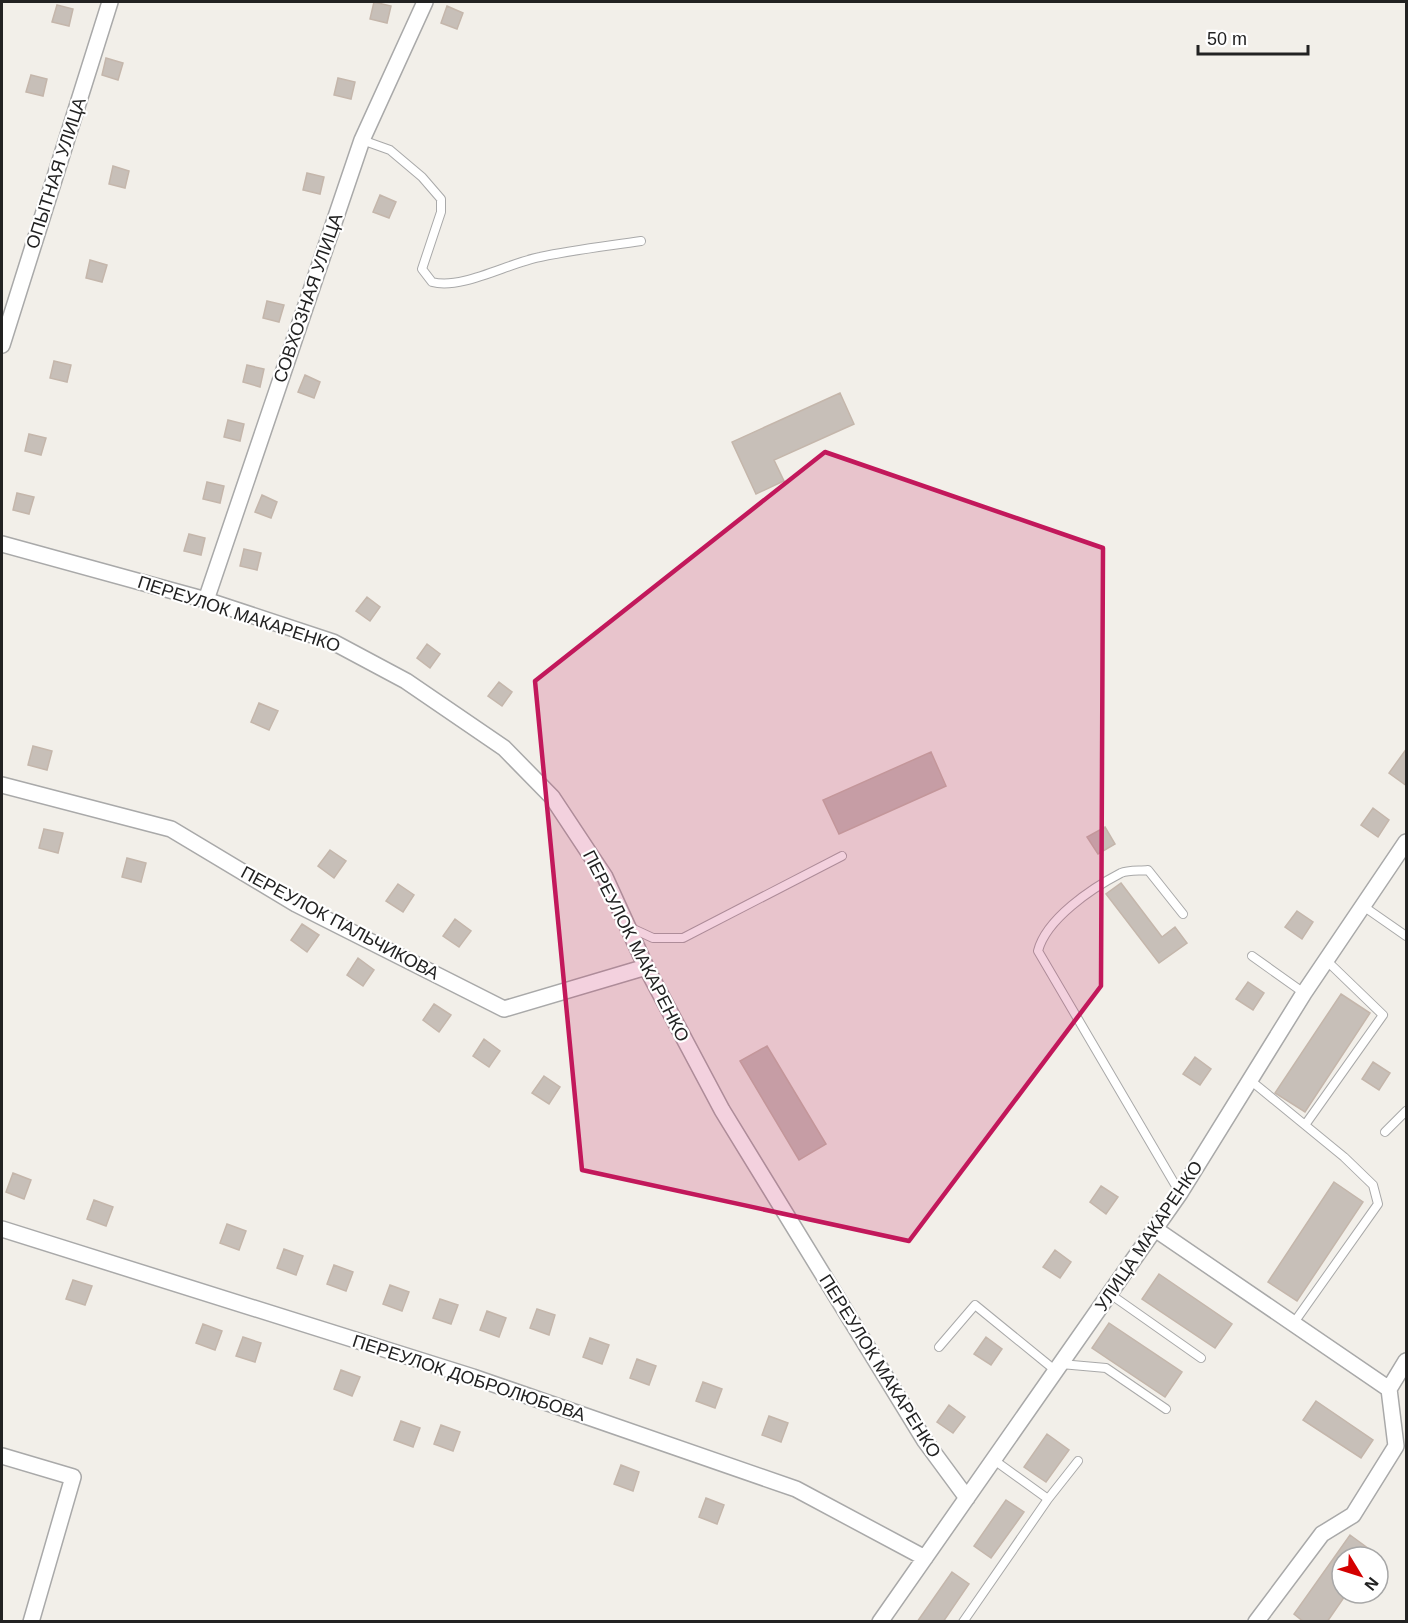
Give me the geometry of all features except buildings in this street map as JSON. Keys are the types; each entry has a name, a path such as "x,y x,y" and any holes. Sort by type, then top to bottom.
{"street":[{"name":"ОПЫТНАЯ УЛИЦА","path":"2,345 110,2"},
{"name":"СОВХОЗНАЯ УЛИЦА","path":"206,600 362,140 425,2"},
{"name":"ПЕРЕУЛОК МАКАРЕНКО","path":"2,544 206,600 333,642 406,681 504,748 552,797 605,877 646,967 722,1110 925,1441 967,1498"},
{"name":"ПЕРЕУЛОК ПАЛЬЧИКОВА","path":"2,785 171,829 297,904 504,1009 646,967"},
{"name":"УЛИЦА МАКАРЕНКО","path":"880,1622 1180,1193 1304,993 1407,843"},
{"name":"ПЕРЕУЛОК ДОБРОЛЮБОВА","path":"2,1229 473,1377 796,1489 924,1558"},
{"path":"1155,1229 1389,1389"},
{"path":"1256,1622 1322,1534 1353,1515 1396,1446 1389,1389 1407,1361"},
{"path":"2,1456 73,1477 31,1622"}],"lane":[{"path":"362,140 390,150 422,177 441,199 441,212 422,269 432,282 441,285 538,257 641,241"},
{"path":"628,926 653,938 683,938 842,856"},
{"path":"1180,1193 1038,951 1042,937 1058,916 1123,872 1148,870 1183,914"},
{"path":"1363,906 1407,936"},
{"path":"1252,956 1304,993"},
{"path":"1305,1125 1383,1015 1326,960"},
{"path":"1250,1080 1373,1185 1378,1204 1293,1324"},
{"path":"1385,1132 1407,1111"},
{"path":"1110,1294 1201,1358"},
{"path":"939,1347 975,1305 1058,1367 1106,1368 1166,1409"},
{"path":"994,1460 1048,1499"},
{"path":"963,1622 1048,1499 1078,1461"}],"highlighted area":[{"path":"825,452 1103,548 1101,986 909,1241 582,1170 535,681"}]}
